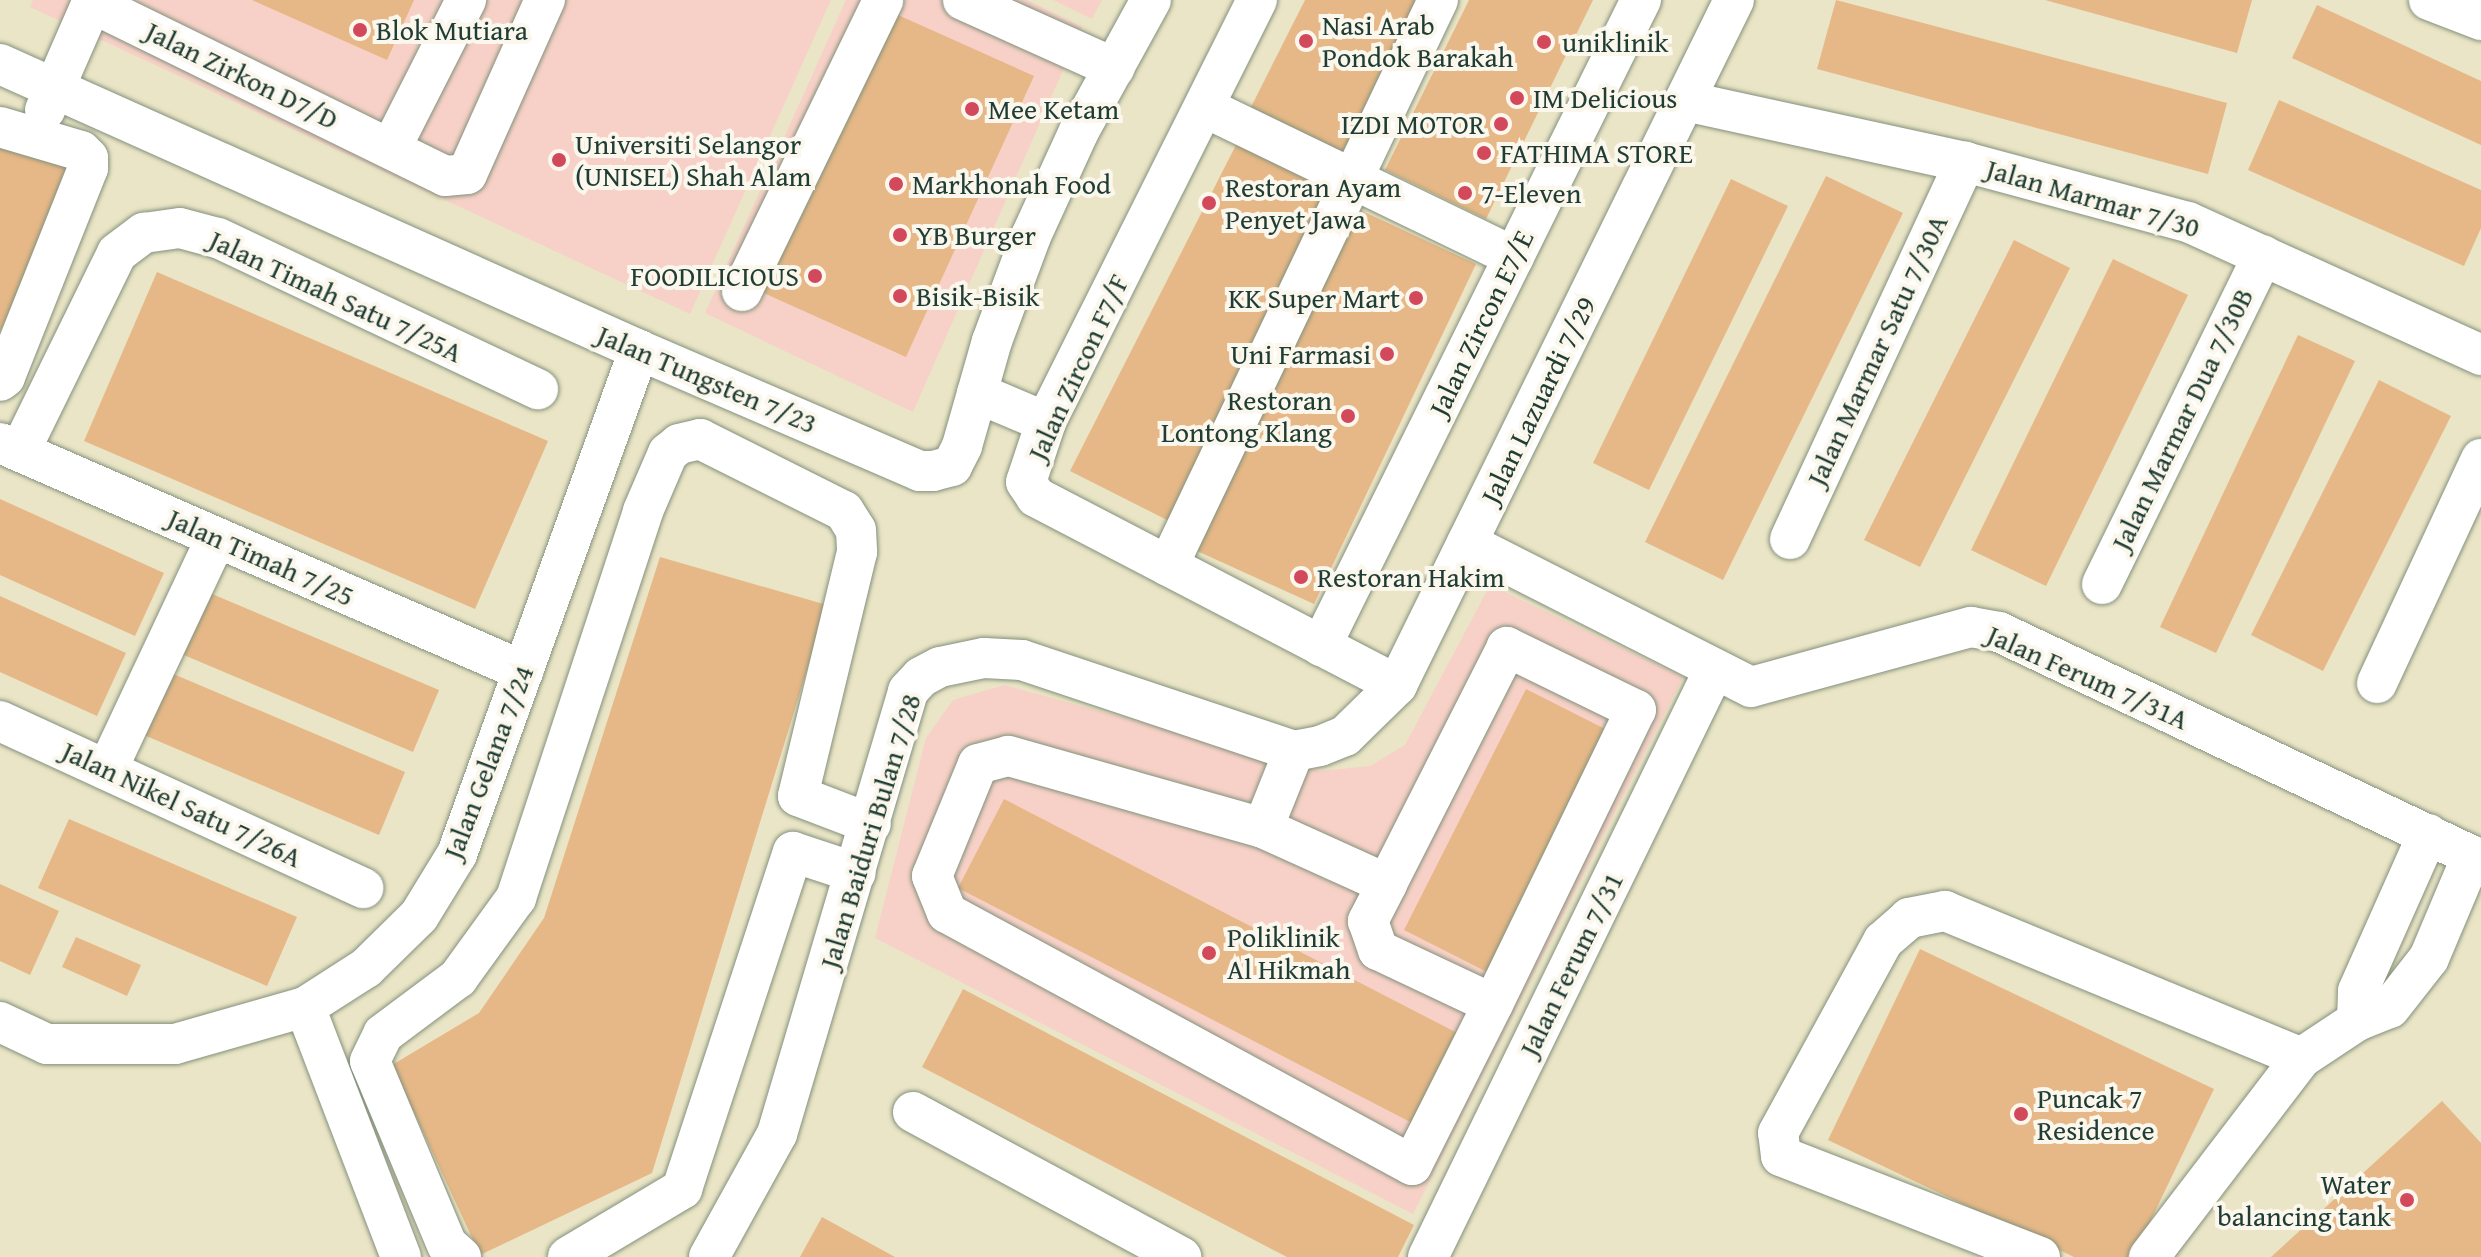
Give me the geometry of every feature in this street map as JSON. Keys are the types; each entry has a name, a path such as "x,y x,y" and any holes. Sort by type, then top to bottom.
{"street":[{"path":"391,148 466,0"},
{"name":"Jalan Zirkon D7/D","path":"93,1 445,176 467,174 545,0"},
{"path":"742,291 883,0"},
{"path":"963,0 1114,68"},
{"name":"Jalan Zircon F7/F","path":"1257,0 1206,108 1046,422 1026,482 1036,497 1397,685"},
{"path":"1168,566 1438,0"},
{"name":"Jalan Zircon E7/E","path":"1321,646 1641,0"},
{"name":"Jalan Lazuardi 7/29","path":"1294,751 1320,746 1345,736 1397,685 1734,0"},
{"path":"2429,0 2481,20"},
{"path":"0,381 5,377 88,168 88,158 81,151 17,132 55,87 93,1"},
{"name":"Jalan Tungsten 7/23","path":"0,64 639,350 920,471 952,466 962,446 998,323 1031,236 1079,131 1148,1"},
{"name":"Jalan Marmar 7/30","path":"1685,101 1965,162 2188,222 2481,355"},
{"path":"1206,108 1514,257"},
{"name":"Jalan Marmar Satu 7/30A","path":"1790,539 1965,162"},
{"name":"Jalan Timah Satu 7/25A","path":"10,447 117,253 144,233 180,228 218,238 538,389"},
{"name":"Jalan Marmar Dua 7/30B","path":"2102,584 2263,255"},
{"name":"Jalan Gelana 7/24","path":"0,1022 47,1044 175,1044 305,1007 366,968 419,916 457,854 639,350"},
{"path":"977,393 1046,422"},
{"path":"461,1257 447,1245 370,1061 383,1034 458,978 516,898 643,511 668,453 679,444 700,439 844,511 856,530 857,552 798,796 871,824"},
{"name":"Jalan Timah 7/25","path":"10,447 523,671"},
{"path":"2377,683 2481,459"},
{"path":"107,770 216,538"},
{"name":"Jalan Ferum 7/31A","path":"1467,543 1751,687 1971,627 1999,632 2477,858"},
{"path":"1387,884 1263,828 1008,756 978,764 932,876 947,913 1412,1165 1493,1004 1636,710 1507,647 1387,884 1368,921 1378,950 1493,1004"},
{"name":"Jalan Baiduri Bulan 7/28","path":"709,1257 777,1134 908,691 921,677 940,667 984,658 1022,660 1294,751"},
{"name":"Jalan Ferum 7/31","path":"1428,1257 1714,670"},
{"name":"Jalan Nikel Satu 7/26A","path":"0,721 363,888"},
{"path":"1263,828 1294,751"},
{"path":"2357,1021 2358,991 2428,834"},
{"path":"568,1257 682,1189 793,852 856,873"},
{"path":"2149,1257 2301,1058 2357,1021 2390,1008 2429,958 2477,858"},
{"path":"2040,1257 1781,1156 1778,1133 1883,941 1909,918 1945,911 2301,1058"},
{"path":"305,1007 397,1256"},
{"path":"913,1112 1181,1257"}],"shaded area":[{"name":"Universiti Selangor (UNISEL) Shah Alam","path":"33,0 831,0 690,314 30,7"},
{"path":"846,0 1027,0 1082,27 913,412 705,313"},
{"path":"1053,0 1102,0 1092,19"},
{"path":"1490,585 1683,677 1413,1214 875,938 926,738 953,700 1004,685 1320,771 1370,766 1405,745"}],"building":[{"name":"Blok Mutiara","path":"252,0 414,0 387,60"},
{"path":"1305,0 1426,0 1348,155 1251,107"},
{"path":"1469,0 1593,0 1486,219 1385,170"},
{"path":"1836,0 2227,103 2208,174 1817,69"},
{"path":"2045,0 2252,0 2237,53"},
{"path":"2317,5 2481,81 2481,145 2292,58"},
{"name":"Markhonah Food","path":"887,10 1034,76 906,357 759,291"},
{"path":"2279,100 2481,190 2481,228 2464,266 2248,170"},
{"path":"0,137 71,168 0,332"},
{"path":"1237,143 1336,193 1169,521 1070,471"},
{"path":"1826,176 1903,213 1723,580 1645,542"},
{"path":"1731,179 1788,206 1649,490 1593,463"},
{"path":"1360,210 1476,264 1314,604 1197,551"},
{"path":"2014,240 2070,268 1920,567 1864,540"},
{"path":"2113,259 2188,295 2046,586 1971,550"},
{"path":"157,272 548,441 475,609 84,441"},
{"path":"2298,335 2355,361 2216,653 2160,627"},
{"path":"2379,380 2451,416 2323,671 2251,635"},
{"path":"0,499 164,573 135,636 0,575"},
{"path":"660,557 827,605 652,1173 480,1255 392,1065 479,1013 544,918"},
{"path":"205,591 439,690 413,752 179,653"},
{"path":"0,596 126,653 97,716 0,672"},
{"path":"171,673 405,772 379,835 144,735"},
{"path":"1526,689 1611,732 1489,973 1404,930"},
{"path":"1004,799 1465,1037 1418,1126 958,888"},
{"path":"69,819 297,917 267,986 38,888"},
{"path":"0,884 59,911 30,975 0,961"},
{"path":"76,937 141,965 127,996 62,967"},
{"name":"Puncak 7 Residence","path":"1920,949 2214,1089 2133,1257 2074,1257 1828,1140"},
{"path":"963,989 1414,1225 1398,1257 1287,1257 922,1067"},
{"name":"Water balancing tank","path":"2442,1101 2481,1143 2481,1257 2271,1257"},
{"path":"822,1217 895,1257 800,1257"}],"place":[{"name":"Blok Mutiara","path":"360,30"},
{"name":"Nasi Arab Pondok Barakah","path":"1306,41"},
{"name":"uniklinik","path":"1544,42"},
{"name":"IM Delicious","path":"1517,98"},
{"name":"Mee Ketam","path":"972,109"},
{"name":"IZDI MOTOR","path":"1501,124"},
{"name":"FATHIMA STORE","path":"1484,153"},
{"name":"Universiti Selangor (UNISEL) Shah Alam","path":"559,160"},
{"name":"Markhonah Food","path":"896,184"},
{"name":"7-Eleven","path":"1465,193"},
{"name":"Restoran Ayam Penyet Jawa","path":"1209,203"},
{"name":"YB Burger","path":"900,235"},
{"name":"FOODILICIOUS","path":"815,276"},
{"name":"Bisik-Bisik","path":"900,296"},
{"name":"KK Super Mart","path":"1416,298"},
{"name":"Uni Farmasi","path":"1387,354"},
{"name":"Restoran Lontong Klang","path":"1348,416"},
{"name":"Restoran Hakim","path":"1301,577"},
{"name":"Poliklinik Al Hikmah","path":"1209,953"},
{"name":"Puncak 7 Residence","path":"2021,1114"},
{"name":"Water balancing tank","path":"2407,1200"}]}
